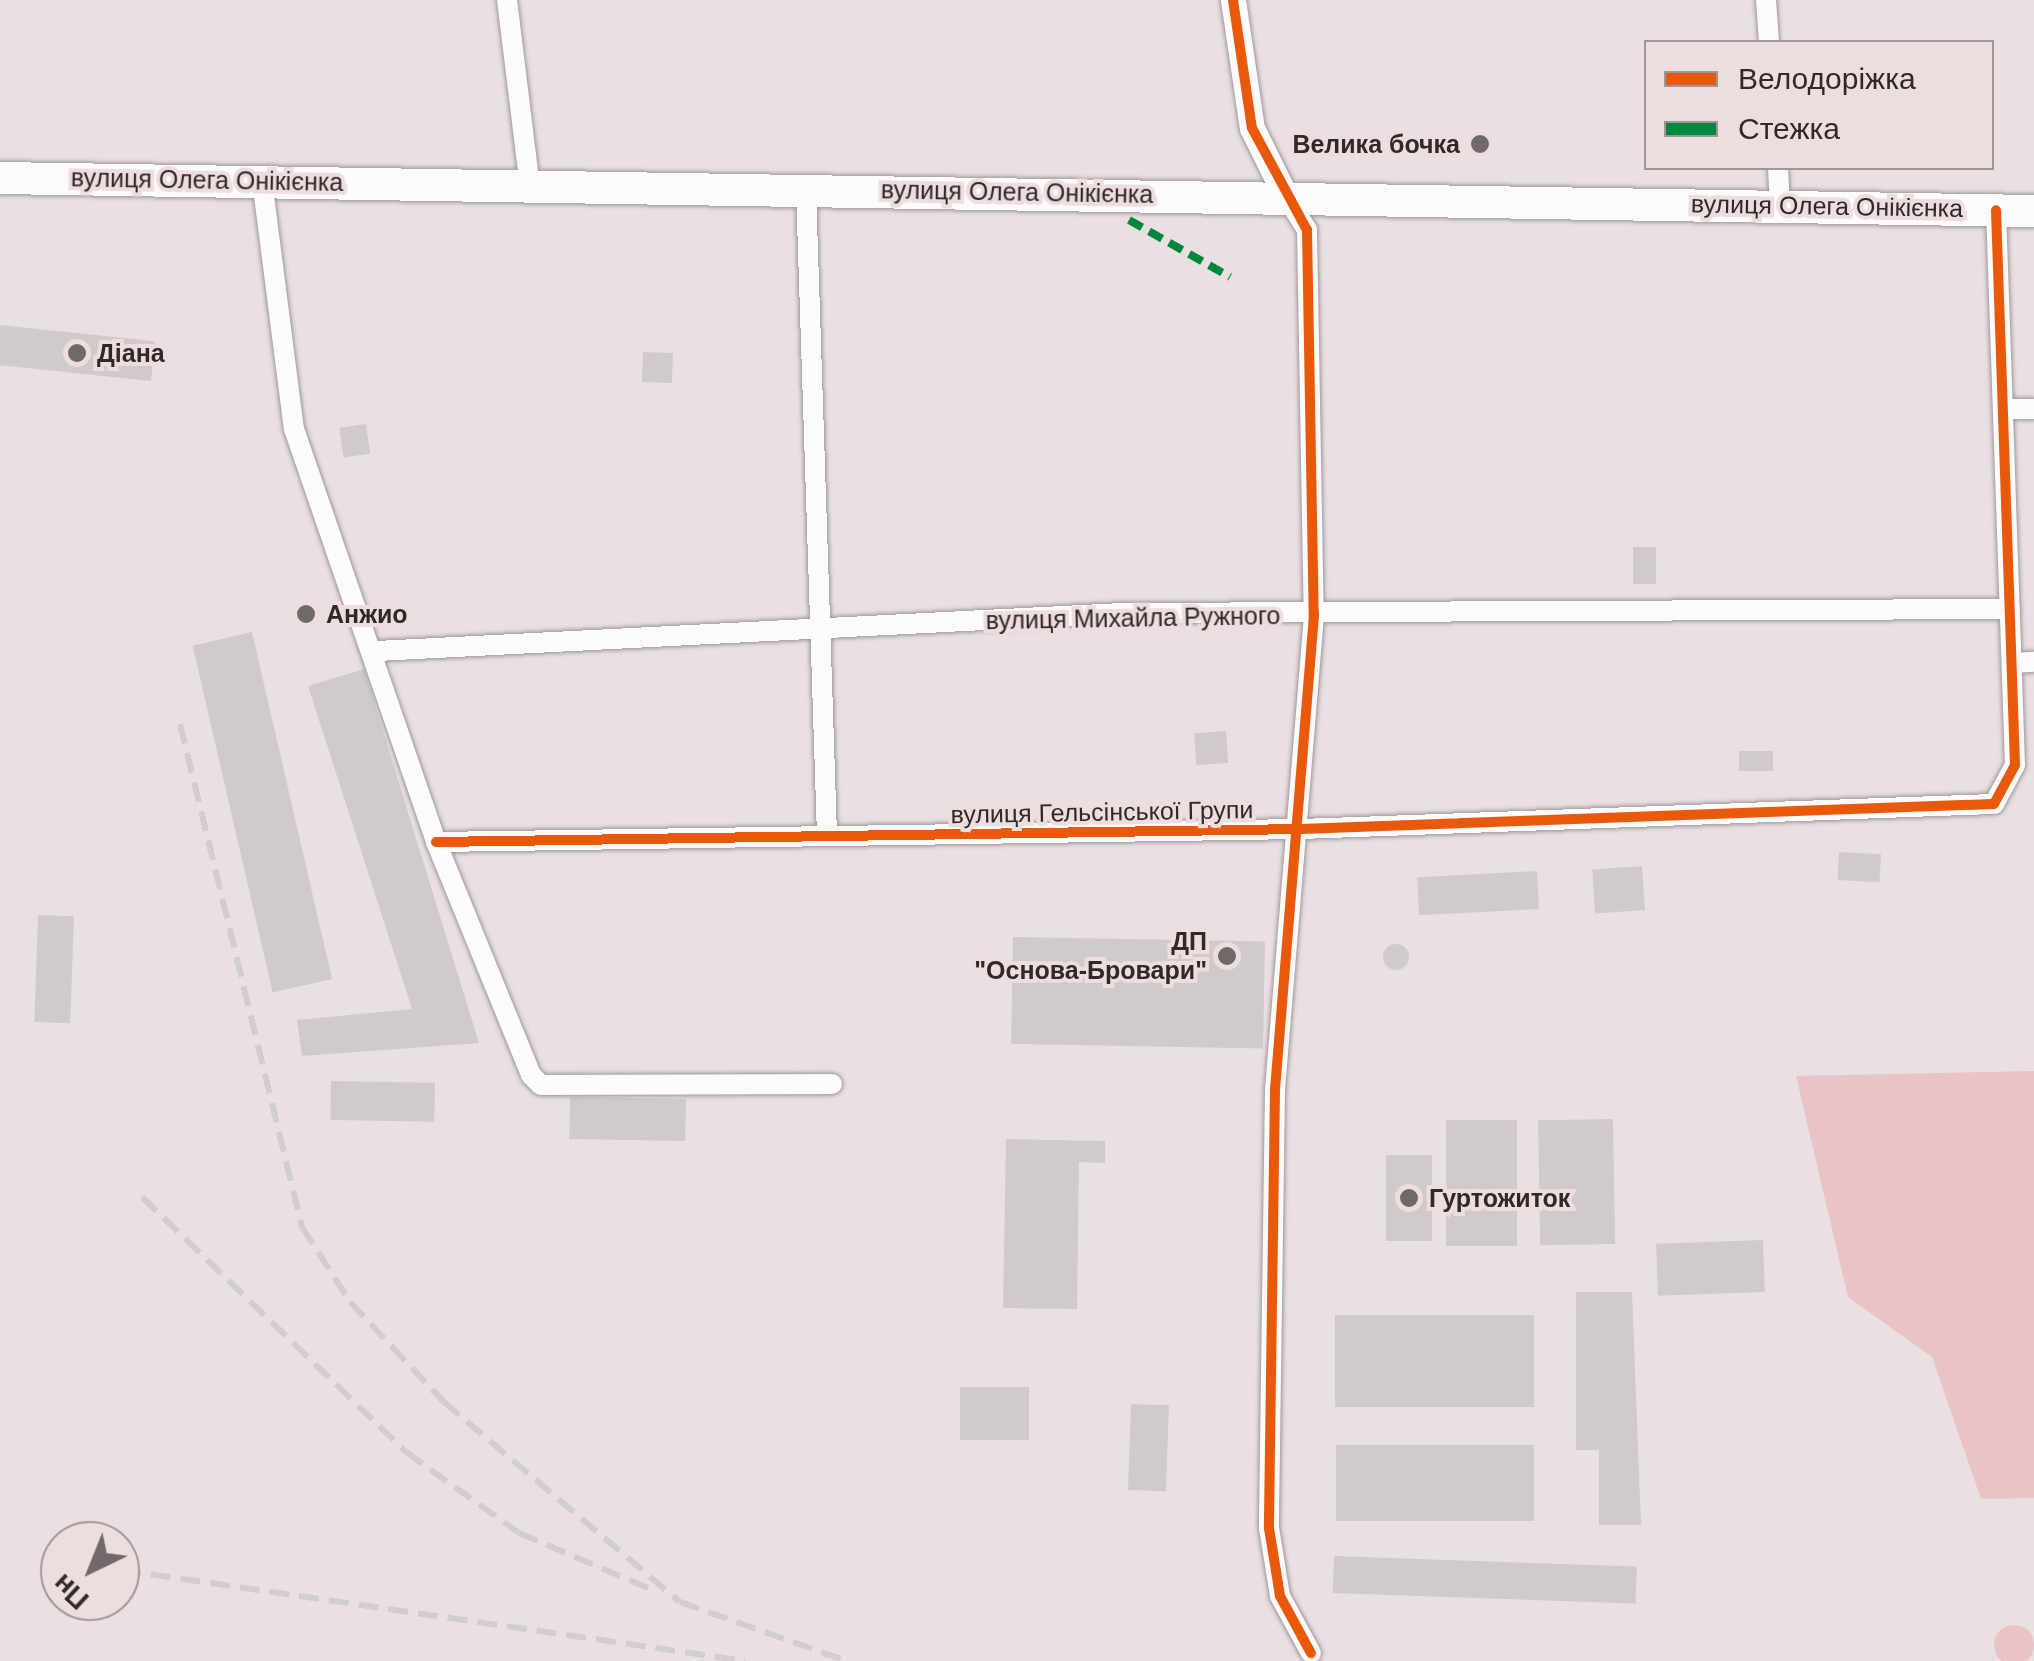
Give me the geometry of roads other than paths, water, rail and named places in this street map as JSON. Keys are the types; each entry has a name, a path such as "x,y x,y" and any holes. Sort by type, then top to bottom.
{"main road":[{"name":"вулиця Олега Онікієнка","path":"0,178 1285,194 2034,211"}],"street":[{"path":"507,0 530,186"},
{"path":"1233,0 1252,128 1307,230 1314,615 1301,829 1275,1089 1268,1528 1280,1596 1311,1653"},
{"path":"1766,0 1770,40"},
{"path":"1778,170 1780,206"},
{"path":"262,180 294,430 377,651 436,842 540,1085 832,1084"},
{"path":"806,190 816,630 827,836"},
{"path":"1996,210 2012,663 2034,662"},
{"path":"2004,408 2034,409"},
{"name":"вулиця Михайла Ружного","path":"377,651 1123,613 2010,610"},
{"name":"вулиця Гельсінської Групи","path":"436,842 1301,829 1979,809 2006,795 2015,765 2012,663"}],"railway":[{"path":"180,724 302,1227 350,1302 444,1402 680,1602 847,1661"},
{"path":"142,1197 406,1452 519,1533 657,1592"},
{"path":"140,1573 745,1661"}],"place":[{"name":"Велика бочка","path":"1480,144"},
{"name":"Діана","path":"77,353"},
{"name":"Анжио","path":"306,614"},
{"name":"ДП \"Основа-Бровари\"","path":"1227,956"},
{"name":"Гуртожиток","path":"1409,1198"}]}
